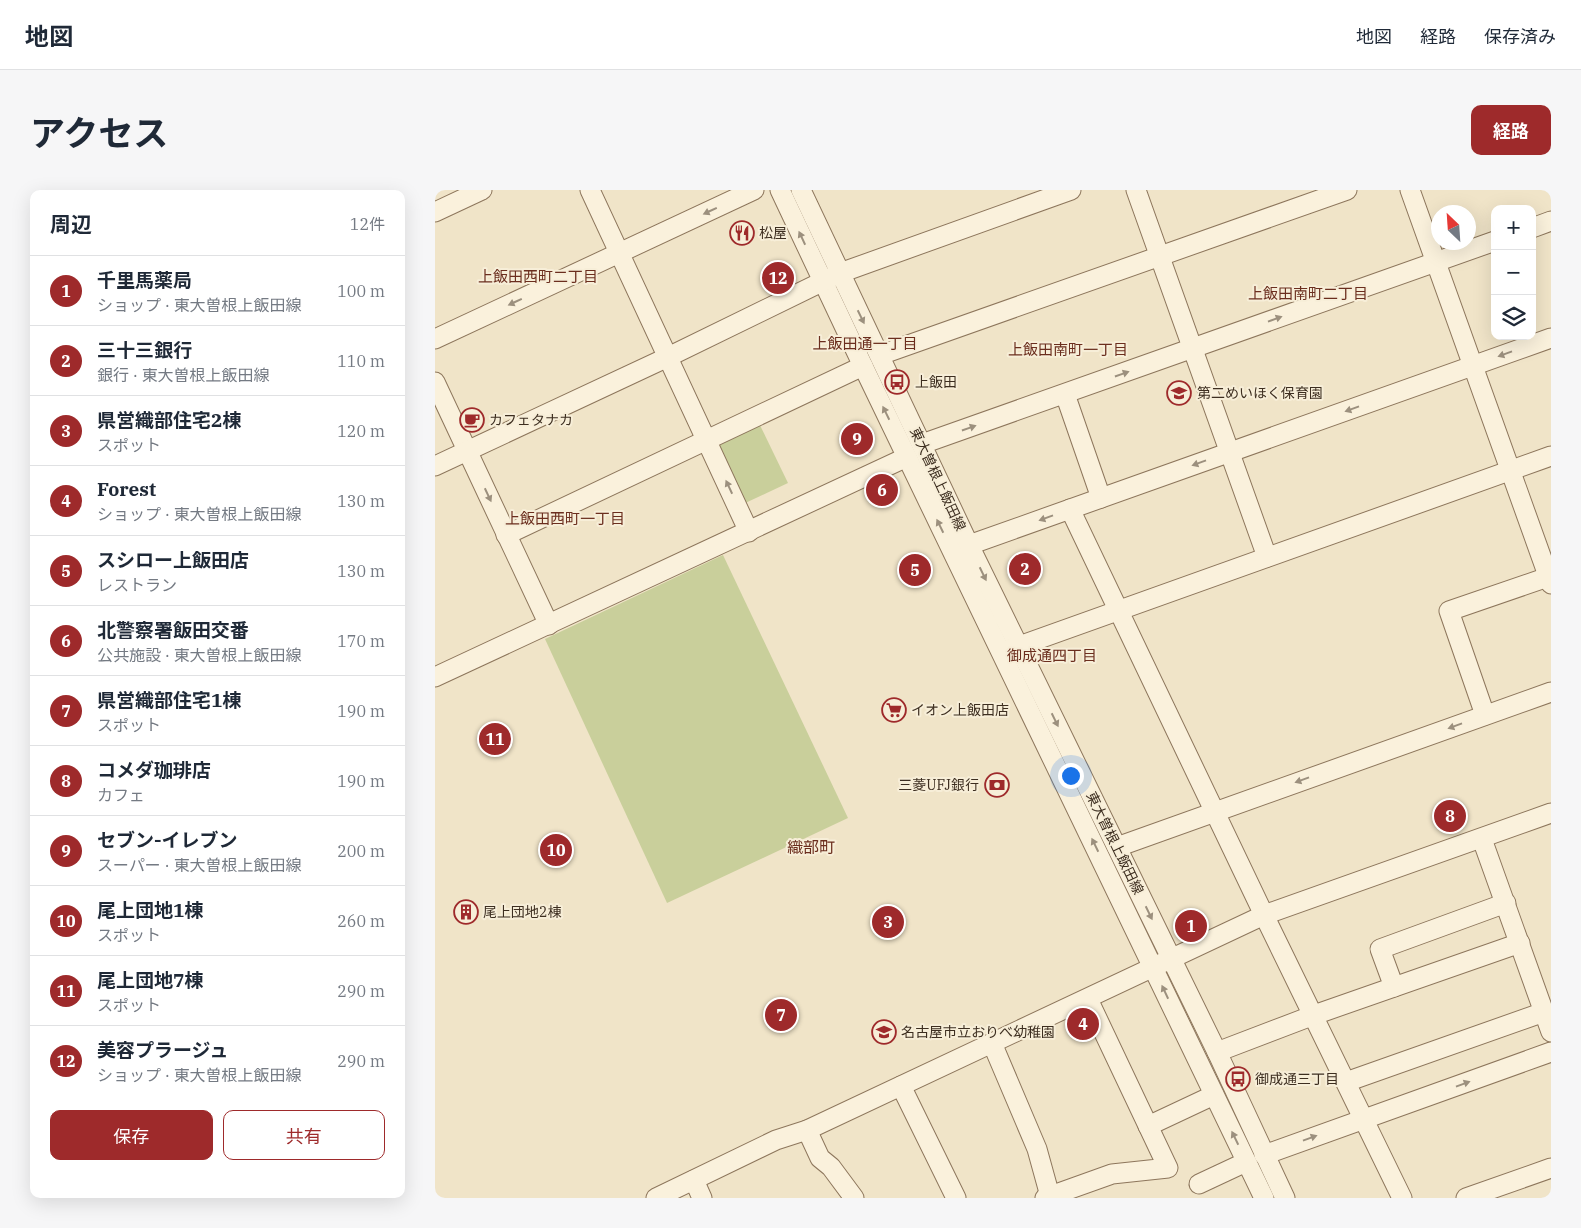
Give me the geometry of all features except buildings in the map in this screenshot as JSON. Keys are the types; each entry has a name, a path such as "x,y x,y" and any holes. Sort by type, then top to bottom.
{"street":[{"path":"435,212 458,195 482,190"},
{"path":"590,190 749,532"},
{"path":"435,339 754,190"},
{"name":"東大曽根上飯田線","path":"780,190 907,457 1117,847 1217,1052 1285,1198"},
{"name":"東大曽根上飯田線","path":"801,190 923,444 969,545 1010,649 1153,967 1264,1198"},
{"path":"435,466 669,357 840,273 1071,190"},
{"path":"1136,190 1267,558"},
{"path":"880,355 1347,190"},
{"path":"1410,190 1550,579 1449,611 1485,715"},
{"path":"1536,227 1551,221"},
{"path":"923,444 1491,242"},
{"path":"969,545 1551,338"},
{"path":"506,534 863,366"},
{"path":"435,382 549,624"},
{"path":"1065,394 1101,498"},
{"path":"1010,649 1551,456"},
{"path":"435,677 907,457"},
{"path":"1070,509 1402,1198"},
{"path":"1117,847 1551,692"},
{"path":"656,1198 776,1140 807,1130 992,1044 1264,915 1551,814"},
{"path":"1481,839 1506,903 1551,1032"},
{"path":"1394,987 1380,950 1506,903"},
{"path":"1217,1052 1313,1015 1520,943"},
{"path":"992,1044 1037,1149 1048,1197 1112,1174 1168,1168 1088,999"},
{"path":"1345,1082 1544,1012"},
{"path":"1264,1155 1551,1052"},
{"path":"901,1086 922,1126 955,1198"},
{"path":"1148,1126 1214,1095"},
{"path":"807,1130 820,1158 831,1167 854,1198"},
{"path":"1199,1184 1246,1162"},
{"path":"1466,1198 1515,1190 1551,1168"},
{"path":"694,1180 702,1198"}],"green space":[{"path":"758,421 788,483 741,505 712,442"},
{"path":"723,555 848,818 667,903 545,639"}],"place":[{"name":"松屋","path":"742,233"},
{"name":"美容プラージュ","path":"778,278"},
{"name":"上飯田","path":"897,382"},
{"name":"第二めいほく保育園","path":"1179,393"},
{"name":"カフェタナカ","path":"472,420"},
{"name":"セブン-イレブン","path":"857,439"},
{"name":"北警察署飯田交番","path":"882,490"},
{"name":"三十三銀行","path":"1025,569"},
{"name":"スシロー上飯田店","path":"915,570"},
{"name":"イオン上飯田店","path":"894,710"},
{"name":"尾上団地7棟","path":"495,739"},
{"name":"三菱UFJ銀行","path":"997,785"},
{"name":"コメダ珈琲店","path":"1450,816"},
{"name":"尾上団地1棟","path":"556,850"},
{"name":"尾上団地2棟","path":"466,912"},
{"name":"県営織部住宅2棟","path":"888,922"},
{"name":"千里馬薬局","path":"1191,926"},
{"name":"県営織部住宅1棟","path":"781,1015"},
{"name":"Forest","path":"1083,1024"},
{"name":"名古屋市立おりべ幼稚園","path":"884,1032"},
{"name":"御成通三丁目","path":"1238,1079"}],"district":[{"name":"上飯田西町二丁目","path":"538,277"},
{"name":"上飯田南町二丁目","path":"1308,294"},
{"name":"上飯田通一丁目","path":"865,344"},
{"name":"上飯田南町一丁目","path":"1068,350"},
{"name":"上飯田西町一丁目","path":"565,519"},
{"name":"御成通四丁目","path":"1052,656"},
{"name":"織部町","path":"811,847"}]}
